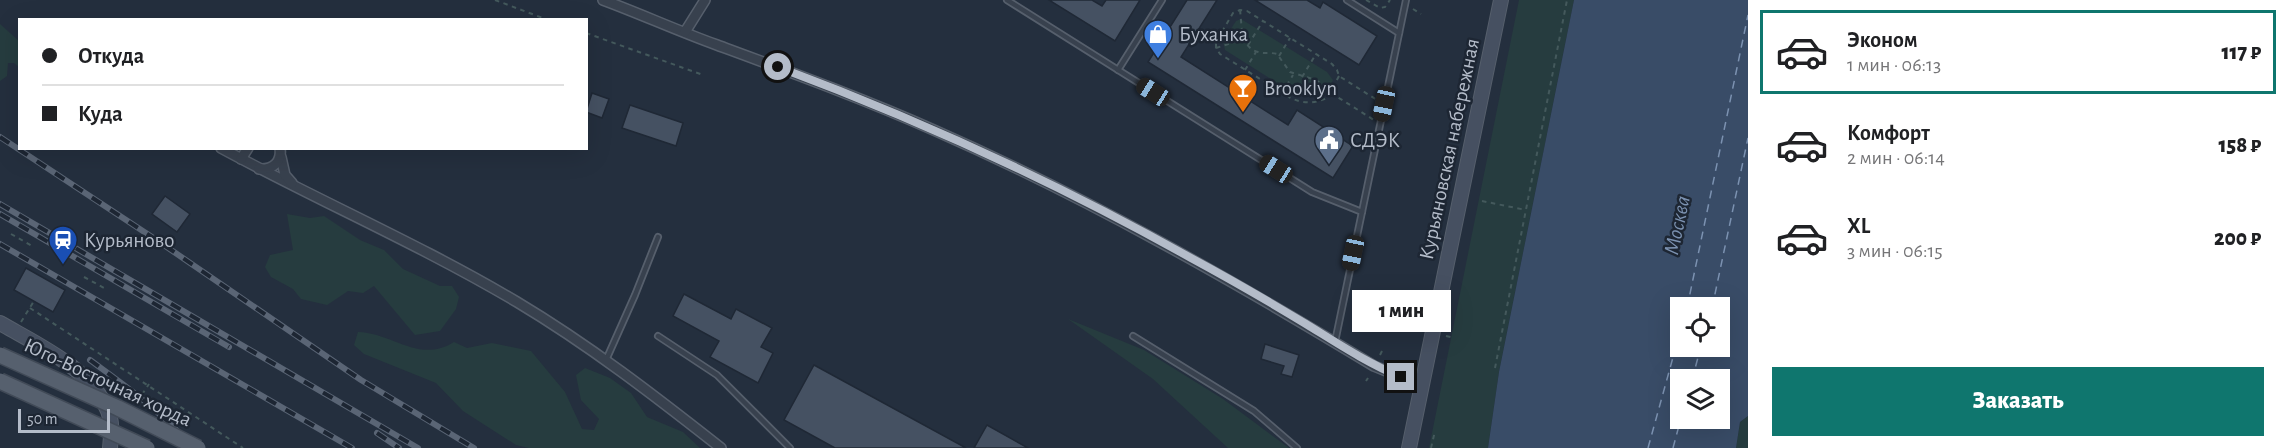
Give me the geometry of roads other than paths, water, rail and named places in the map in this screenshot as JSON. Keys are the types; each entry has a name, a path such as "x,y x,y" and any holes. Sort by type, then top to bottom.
{"main road":[{"name":"Курьяновская набережная","path":"1409,448 1501,0"},
{"path":"0,323 74,369 97,391 109,412 112,430 110,448"},
{"name":"Юго-Восточная хорда","path":"0,355 118,408 198,448"},
{"name":"Юго-Восточная хорда","path":"0,381 147,448"}],"street":[{"path":"603,0 846,93 937,131 1130,225 1232,281 1374,366 1422,383"},
{"path":"685,32 705,0"},
{"path":"226,150 257,169 378,226 517,302 644,387 721,448"},
{"path":"242,159 248,150"},
{"path":"257,169 270,169 279,162 280,153"},
{"path":"280,153 285,175 298,188"}],"lane":[{"path":"1007,0 1312,192 1362,212"},
{"path":"1118,70 1162,0"},
{"path":"1347,0 1399,33"},
{"path":"1335,342 1406,0"},
{"path":"606,360 658,237"},
{"path":"658,336 717,375 790,448"},
{"path":"1133,336 1254,411 1297,448"}],"water":[{"name":"Москва","path":"1574,0 1748,0 1748,416 1740,422 1736,448 1488,448 1499,372"}],"railway":[{"path":"0,137 18,149"},
{"path":"20,150 158,241 361,380 474,448"},
{"path":"0,204 418,448"},
{"path":"0,214 229,347"},
{"path":"0,244 352,448"},
{"path":"90,360 158,412 191,448"},
{"path":"377,433 399,448"}],"place":[{"name":"Буханка","path":"1158,60"},
{"name":"Brooklyn","path":"1243,114"},
{"name":"СДЭК","path":"1329,166"},
{"name":"Курьяново","path":"63,266"}]}
